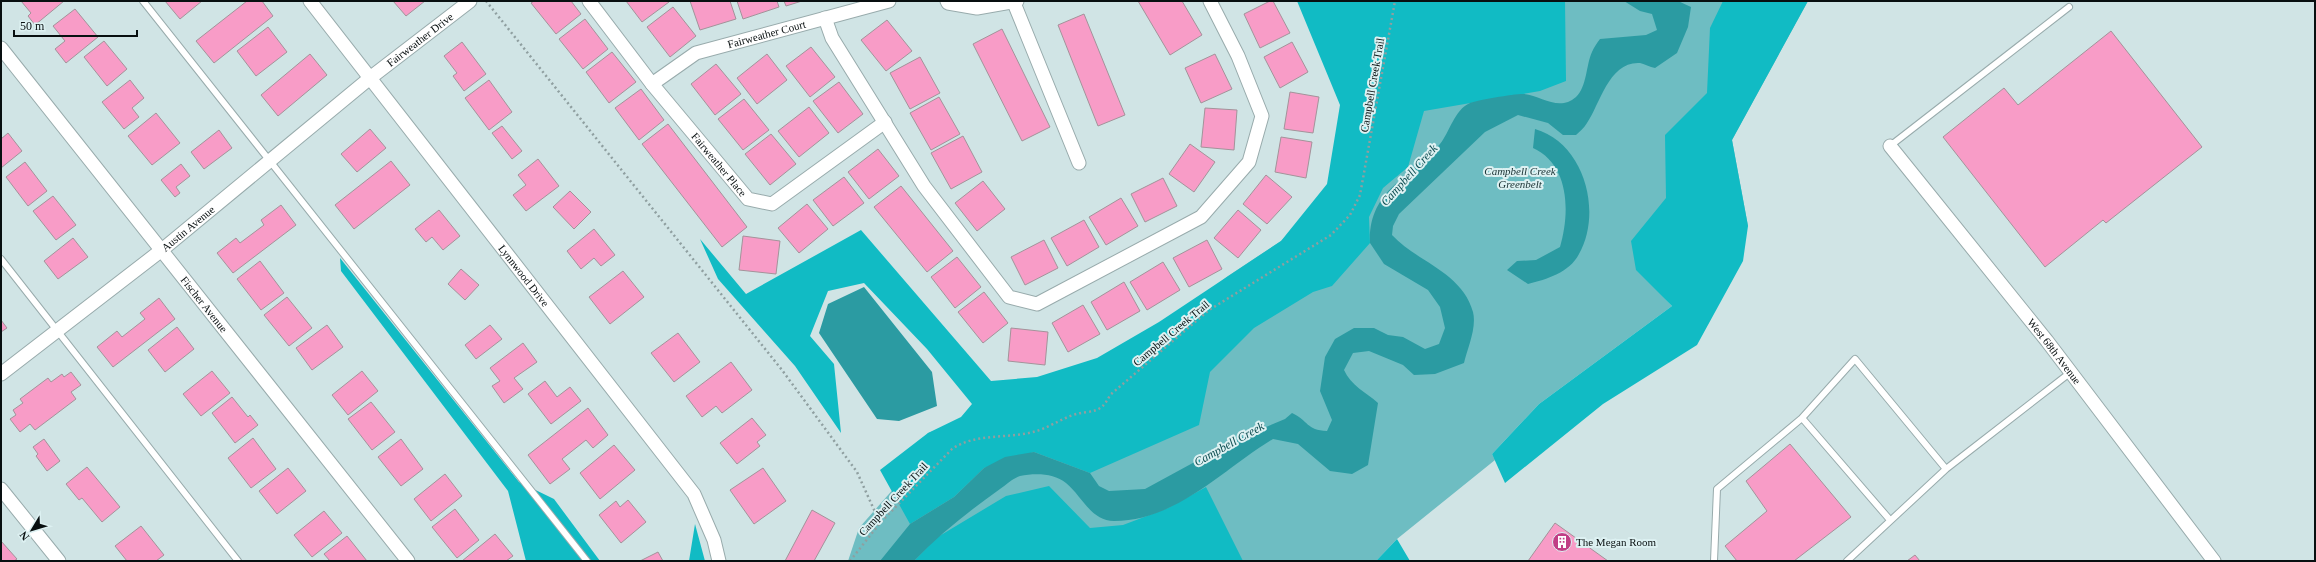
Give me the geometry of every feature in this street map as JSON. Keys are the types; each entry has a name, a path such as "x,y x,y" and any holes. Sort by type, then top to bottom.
{"street":[{"name":"Lynnwood Drive","path":"310,1 694,494 714,540 719,561"},
{"name":"Fairweather Drive","path":"370,78 470,1"},
{"name":"Fairweather Place","path":"589,1 652,84 748,200 772,204 885,122"},
{"name":"Fairweather Court","path":"652,84 696,53 889,1"},
{"path":"947,1 948,3 977,8 1016,2 1079,163"},
{"path":"825,18 832,38 924,186 1009,297 1037,304 1201,216 1249,162 1262,116 1238,56 1210,1"},
{"name":"Fischer Avenue","path":"1,48 162,249 408,561"},
{"name":"Austin Avenue","path":"1,374 162,249 370,78"},
{"name":"West 68th Avenue","path":"1890,146 2071,372 2214,561"},
{"path":"1,489 59,561"}],"lane":[{"path":"142,1 587,561"},
{"path":"1890,146 2069,7"},
{"path":"1,259 238,561"},
{"path":"1714,561 1717,489 1802,418 1856,359 1946,469"},
{"path":"1847,561 1946,469 2071,372"},
{"path":"1802,418 1890,520"}],"path":[{"path":"486,1 786,376 857,472 880,523"},
{"name":"Campbell Creek Trail","path":"850,561 880,523 942,457 958,445 984,439 1033,432 1074,415 1093,412 1105,406 1110,395 1209,310 1331,236 1350,216 1360,195 1395,1"}],"green space":[{"name":"Campbell Creek Greenbelt","path":"1311,1 1808,1 1732,140 1748,226 1659,292 1672,306 1539,404 1492,454 1495,460 1397,539 1376,561 848,561 859,528 896,486 928,433 1099,373 1228,276 1281,241 1337,194 1351,114"}],"shaded area":[{"path":"1297,1 1565,1 1566,81 1540,91 1424,111 1408,167 1383,188 1369,217 1370,243 1332,286 1313,292 1254,328 1210,372 1199,425 1090,473 1034,452 984,468 954,497 910,524 880,470 928,433 961,417 972,404 927,349 864,283 828,291 810,336 834,364 841,433 795,366 718,279 700,239 746,294 861,230 991,381 1037,377 1097,358 1159,322 1281,241 1327,184 1340,105"},
{"path":"1723,1 1808,1 1732,140 1748,226 1743,261 1697,345 1603,404 1505,483 1492,454 1539,404 1672,306 1636,270 1631,241 1666,198 1665,135 1707,93 1710,28"},
{"path":"340,258 519,482 554,499 600,561 526,561 508,491 341,271"},
{"path":"1049,486 1090,528 1123,525 1168,508 1206,487 1243,561 914,561 936,538 1006,496"},
{"path":"695,524 705,561 689,561"},
{"path":"1397,539 1410,561 1376,561"}],"water":[{"name":"Campbell Creek","path":"1624,1 1678,1 1691,7 1688,27 1677,53 1655,68 1640,63 1629,64 1620,69 1607,85 1586,125 1576,135 1563,135 1548,123 1518,115 1485,132 1399,214 1393,226 1392,235 1414,253 1449,277 1459,287 1467,298 1473,312 1474,325 1464,363 1435,374 1414,375 1403,365 1369,351 1353,353 1344,370 1347,376 1355,385 1378,403 1368,465 1352,474 1330,471 1298,444 1273,439 1179,503 1137,519 1114,521 1099,517 1087,507 1072,488 1056,477 1032,474 1020,476 1015,478 966,514 934,541 914,561 880,561 910,524 954,497 984,468 1005,457 1034,452 1090,473 1099,486 1109,491 1145,489 1235,440 1285,419 1292,413 1311,427 1327,431 1332,420 1320,391 1325,357 1335,339 1354,328 1374,328 1388,335 1403,337 1425,349 1439,344 1445,328 1440,307 1428,290 1384,264 1370,243 1371,225 1376,210 1383,197 1393,186 1440,144 1456,116 1465,106 1470,103 1520,94 1531,95 1557,103 1570,101 1576,97 1582,88 1592,52 1600,39 1646,35 1657,30 1652,14 1640,11"},
{"path":"1535,129 1552,137 1566,148 1577,163 1589,199 1589,218 1586,237 1575,261 1557,274 1528,284 1507,270 1517,261 1536,260 1560,247 1566,205 1560,178 1554,166 1545,156 1533,148"},
{"path":"864,287 932,372 937,406 899,421 877,419 819,333 828,304"}],"building":[{"path":"21,1 64,1 35,25 28,16 31,13"},
{"path":"165,1 202,1 180,19"},
{"path":"247,1 262,1 273,16 214,63 196,41"},
{"path":"393,1 425,1 406,16"},
{"path":"534,1 571,1 581,14 556,34 531,3"},
{"path":"626,1 668,1 669,2 642,22"},
{"path":"690,1 730,1 736,19 700,30"},
{"path":"737,1 777,1 779,7 743,19"},
{"path":"784,1 802,1 786,6"},
{"path":"1138,1 1182,1 1202,35 1170,55"},
{"path":"1270,1 1273,1 1290,33 1260,48 1244,14"},
{"path":"673,7 696,36 670,57 647,27"},
{"path":"75,9 98,37 66,63 55,49 65,41 53,26"},
{"path":"1084,14 1125,115 1098,126 1058,25"},
{"path":"585,19 608,49 583,69 559,39"},
{"path":"887,20 912,51 886,71 861,40"},
{"path":"268,27 287,52 256,76 237,51"},
{"path":"1002,29 1050,127 1022,141 973,44"},
{"path":"2111,31 2202,147 2106,223 2103,220 2045,267 1943,137 2004,88 2018,105"},
{"path":"104,41 127,69 107,86 84,57"},
{"path":"462,42 486,74 464,91 453,76 457,73 444,56"},
{"path":"1292,42 1308,72 1280,88 1264,57"},
{"path":"811,47 835,77 810,97 786,66"},
{"path":"612,52 636,82 609,103 586,72"},
{"path":"310,54 327,75 278,116 261,95"},
{"path":"767,54 787,80 757,104 737,78"},
{"path":"1215,54 1232,89 1201,103 1185,68"},
{"path":"920,57 940,93 910,109 890,73"},
{"path":"716,64 741,94 715,115 691,84"},
{"path":"130,80 144,98 132,108 139,117 124,129 102,102"},
{"path":"489,80 512,112 489,130 465,98"},
{"path":"839,82 863,114 838,133 813,101"},
{"path":"641,89 664,120 639,140 615,108"},
{"path":"1290,92 1319,97 1313,133 1284,129"},
{"path":"939,97 960,134 931,150 910,113"},
{"path":"744,99 769,130 743,150 718,119"},
{"path":"809,107 829,133 799,157 778,131"},
{"path":"1205,108 1237,110 1234,150 1201,147"},
{"path":"156,113 180,143 152,165 128,136"},
{"path":"668,124 747,227 722,247 642,144"},
{"path":"502,126 522,151 512,159 492,133"},
{"path":"370,129 386,148 357,172 341,154"},
{"path":"219,130 232,148 204,169 191,152"},
{"path":"8,133 22,151 1,168 1,139"},
{"path":"771,134 796,164 770,185 745,154"},
{"path":"963,136 982,172 951,189 931,153"},
{"path":"1281,137 1312,142 1306,178 1275,172"},
{"path":"1190,144 1215,162 1194,192 1169,174"},
{"path":"878,149 899,176 869,199 848,172"},
{"path":"538,159 559,186 526,211 513,195 526,185 518,175"},
{"path":"391,161 410,185 354,229 335,205"},
{"path":"25,162 47,191 28,206 6,177"},
{"path":"181,164 190,176 176,187 180,193 175,197 161,180"},
{"path":"1266,175 1292,197 1267,224 1243,204"},
{"path":"844,177 864,203 833,226 813,200"},
{"path":"1163,178 1177,206 1145,222 1131,194"},
{"path":"983,181 1005,209 977,231 955,203"},
{"path":"901,186 953,251 927,272 874,207"},
{"path":"570,191 591,212 574,229 553,207"},
{"path":"53,196 76,225 56,240 33,211"},
{"path":"1121,198 1138,226 1106,245 1089,217"},
{"path":"807,204 828,229 799,253 778,228"},
{"path":"281,205 296,225 233,273 217,253 236,238 240,243 264,225 261,220"},
{"path":"439,210 460,236 443,250 432,237 426,242 415,229"},
{"path":"1238,210 1261,230 1238,258 1214,238"},
{"path":"1084,220 1099,247 1067,266 1051,238"},
{"path":"594,229 615,255 601,266 594,258 581,269 567,251"},
{"path":"743,236 780,241 776,274 739,270"},
{"path":"73,238 88,257 58,279 44,261"},
{"path":"1044,240 1058,268 1025,285 1011,257"},
{"path":"1207,240 1222,269 1189,287 1173,258"},
{"path":"957,257 981,287 955,308 931,277"},
{"path":"260,261 284,293 261,310 237,279"},
{"path":"1163,262 1180,290 1147,310 1130,282"},
{"path":"461,269 479,285 465,300 448,284"},
{"path":"623,271 644,297 610,324 589,297"},
{"path":"1124,282 1140,311 1107,330 1091,302"},
{"path":"984,292 1008,323 983,343 958,312"},
{"path":"287,297 312,328 289,346 264,315"},
{"path":"159,298 175,319 113,367 97,347 117,331 122,337 145,319 140,313"},
{"path":"1083,305 1100,334 1068,352 1052,323"},
{"path":"1,320 7,328 1,332"},
{"path":"327,325 343,347 312,370 296,348"},
{"path":"490,325 502,339 476,359 465,345"},
{"path":"177,327 194,349 165,372 148,350"},
{"path":"1011,328 1048,332 1045,365 1008,361"},
{"path":"678,333 700,362 674,382 651,353"},
{"path":"523,343 537,362 514,378 523,389 504,403 492,386 500,381 490,368"},
{"path":"731,362 752,390 722,413 716,406 702,417 686,396"},
{"path":"212,371 230,393 201,416 183,394"},
{"path":"362,371 378,391 348,415 332,395"},
{"path":"71,372 81,385 71,392 76,399 35,430 30,424 20,432 10,419 16,415 13,410 23,403 20,399 48,378 51,382 62,374 64,377"},
{"path":"545,381 557,397 570,387 581,401 551,424 528,394"},
{"path":"232,397 248,417 250,415 258,425 235,443 212,413"},
{"path":"371,402 395,432 372,450 348,419"},
{"path":"588,408 608,435 593,448 586,440 562,459 570,469 550,484 528,455"},
{"path":"752,418 766,435 757,442 760,446 737,464 720,443"},
{"path":"253,438 276,469 251,488 228,458"},
{"path":"44,439 60,461 47,471 36,456 38,454 33,447"},
{"path":"401,439 423,469 401,486 378,457"},
{"path":"1790,444 1851,517 1794,561 1737,561 1725,546 1767,511 1746,481"},
{"path":"614,445 635,470 600,499 580,473"},
{"path":"87,467 120,507 102,522 82,498 79,500 66,484"},
{"path":"288,468 306,491 277,514 259,491"},
{"path":"763,468 786,501 754,524 730,490"},
{"path":"445,474 462,496 431,521 414,499"},
{"path":"628,500 646,522 621,543 599,515 616,501 620,507"},
{"path":"455,509 479,540 457,558 432,527"},
{"path":"812,510 835,523 814,561 785,561"},
{"path":"324,511 342,533 312,557 294,535"},
{"name":"The Megan Room","path":"1555,523 1608,561 1528,561"},
{"path":"141,526 164,555 156,561 127,561 115,546"},
{"path":"495,534 513,556 506,561 462,561"},
{"path":"347,536 367,561 330,561 324,554"},
{"path":"1,541 17,559 14,561 1,561"},
{"path":"658,552 663,561 640,561"},
{"path":"1915,555 1920,561 1907,561"}],"place":[{"name":"The Megan Room","path":"1562,542"}]}
